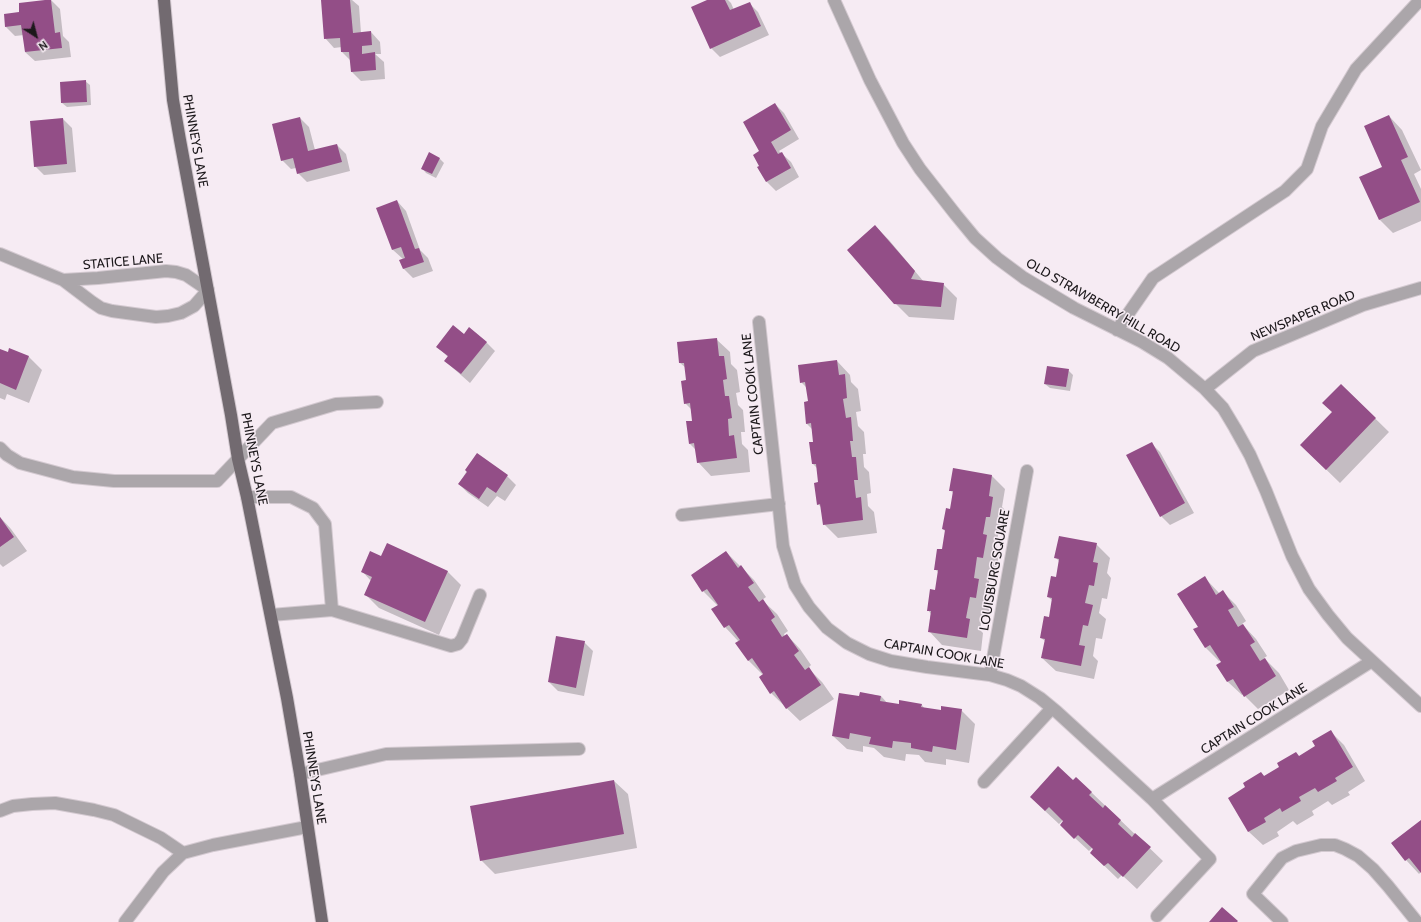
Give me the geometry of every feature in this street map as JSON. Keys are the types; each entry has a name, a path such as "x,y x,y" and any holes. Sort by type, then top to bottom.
{"main road":[{"name":"PHINNEYS LANE","path":"164,0 173,100 238,459 248,497 300,774 322,922"}],"street":[{"name":"OLD STRAWBERRY HILL ROAD","path":"834,0 870,80 903,143 924,175 956,216 976,238 998,258 1024,278 1074,308 1142,342 1168,358 1205,389 1223,408 1236,428 1266,491 1292,556 1309,589 1347,638 1421,706"},
{"path":"1117,330 1153,278 1285,191 1308,169 1322,126 1356,69 1420,0"},
{"name":"STATICE LANE","path":"0,254 64,280 101,308 112,311 156,317 168,316 181,313 194,306 208,290 186,275 176,272 64,280"},
{"name":"NEWSPAPER ROAD","path":"1205,389 1253,351 1363,305 1421,288"},
{"name":"CAPTAIN COOK LANE","path":"759,322 783,546 795,585 809,607 827,628 847,643 869,654 891,661 990,675 1021,686 1040,698 1052,708 1132,779 1152,799 1372,661"},
{"path":"0,448 7,455 20,463 73,476 114,481 217,480 272,423 336,404 378,402"},
{"name":"LOUISBURG SQUARE","path":"990,675 1027,471"},
{"path":"248,497 291,497 313,508 325,524 332,610"},
{"path":"682,515 779,504"},
{"path":"271,615 332,610 451,646 458,644 462,639 480,595"},
{"path":"984,782 1052,708"},
{"path":"300,774 386,754 579,749"},
{"path":"1152,799 1210,859 1157,916"},
{"path":"0,811 13,806 25,804 55,803 94,810 114,815 161,838 183,853"},
{"path":"125,922 163,872 183,853 220,843 307,827"},
{"path":"1282,922 1253,894 1282,858 1296,851 1321,845 1335,845 1358,856 1373,869 1417,922"}],"building":[{"path":"51,0 55,33 60,32 62,48 25,52 21,25 5,27 4,14 19,12 19,3"},
{"path":"321,0 350,0 353,33 371,31 372,45 362,46 362,54 375,52 376,70 351,72 349,52 341,52 340,38 324,39"},
{"path":"707,0 725,0 730,10 750,2 761,26 710,49 691,7"},
{"path":"86,80 87,102 61,103 60,82"},
{"path":"775,103 791,130 771,142 778,154 782,152 791,168 766,182 757,167 759,166 753,155 759,151 743,122"},
{"path":"1389,115 1408,157 1401,160 1420,202 1379,220 1359,177 1382,167 1364,126"},
{"path":"300,117 308,151 337,144 342,162 297,174 293,158 281,161 272,124"},
{"path":"63,118 67,164 34,167 30,121"},
{"path":"429,152 440,158 432,174 421,169"},
{"path":"397,200 415,249 419,248 424,262 403,269 399,260 405,258 401,247 392,250 376,208"},
{"path":"875,225 915,271 911,279 944,283 941,307 894,304 847,250"},
{"path":"453,325 464,334 469,327 487,342 461,374 444,361 448,356 436,347"},
{"path":"717,338 719,356 724,356 727,379 723,380 725,396 729,396 732,418 728,419 729,436 734,435 737,458 697,463 694,443 689,444 686,421 692,421 690,403 684,404 681,381 686,380 684,363 679,363 677,342"},
{"path":"9,348 29,356 16,390 0,383 0,349 8,352"},
{"path":"837,360 839,375 845,374 847,398 843,399 846,418 851,417 853,441 850,441 852,457 856,457 858,480 854,480 856,498 861,497 863,520 823,525 820,504 817,505 814,483 818,482 816,464 812,464 809,442 813,442 811,423 806,424 804,402 808,401 805,382 800,383 798,365"},
{"path":"1047,366 1069,369 1066,387 1044,384"},
{"path":"1341,384 1376,418 1326,470 1300,445 1332,412 1322,403"},
{"path":"1152,442 1185,503 1160,517 1126,455"},
{"path":"477,453 508,475 496,493 487,487 479,499 458,484 467,472 465,470"},
{"path":"953,468 992,475 989,496 993,497 990,517 986,517 983,534 987,535 983,558 977,557 974,578 979,579 976,598 970,597 966,618 970,619 967,638 928,632 931,611 927,611 930,589 935,590 938,570 934,570 937,549 942,549 945,530 942,529 946,508 950,509 953,491 949,491"},
{"path":"0,517 14,537 0,547"},
{"path":"1059,536 1097,543 1093,562 1098,563 1094,586 1089,585 1085,603 1093,605 1088,626 1083,625 1079,645 1085,646 1081,666 1041,658 1045,639 1040,638 1044,616 1049,617 1052,598 1047,597 1051,576 1056,577 1059,559 1054,558"},
{"path":"387,543 448,571 425,622 364,595 372,577 361,572 370,551 381,556"},
{"path":"726,551 738,568 741,565 754,583 748,587 759,602 763,599 775,617 771,620 782,637 787,634 799,651 794,655 805,670 809,667 821,685 786,709 774,691 770,694 759,677 763,674 752,658 748,661 735,643 740,640 729,625 724,628 711,609 718,605 707,589 702,592 691,575"},
{"path":"1205,576 1216,595 1223,590 1234,607 1228,610 1238,627 1243,624 1255,642 1250,645 1260,661 1265,658 1276,676 1244,697 1233,679 1227,682 1216,665 1221,662 1210,645 1205,648 1193,629 1198,627 1177,594"},
{"path":"556,636 585,641 576,688 548,682"},
{"path":"860,692 881,696 880,701 899,704 899,700 922,704 921,707 941,710 941,706 962,709 956,750 933,746 932,752 911,748 911,743 893,741 892,748 869,744 871,737 850,733 849,739 832,736 839,693 859,696"},
{"path":"1331,730 1353,767 1335,778 1337,781 1318,792 1315,788 1299,797 1301,801 1282,812 1280,808 1264,818 1266,822 1248,832 1228,798 1245,787 1243,783 1261,772 1264,776 1279,767 1277,763 1296,752 1299,756 1315,746 1312,741"},
{"path":"1058,766 1073,780 1076,777 1092,792 1089,795 1103,808 1105,805 1121,820 1118,824 1132,837 1135,833 1151,847 1123,877 1108,863 1104,866 1090,853 1093,849 1078,835 1074,839 1060,825 1063,821 1049,807 1045,811 1030,797"},
{"path":"614,780 624,834 480,861 470,806"},
{"path":"1421,820 1421,873 1409,858 1405,861 1391,843"},
{"path":"1222,907 1238,921 1209,922"}]}
